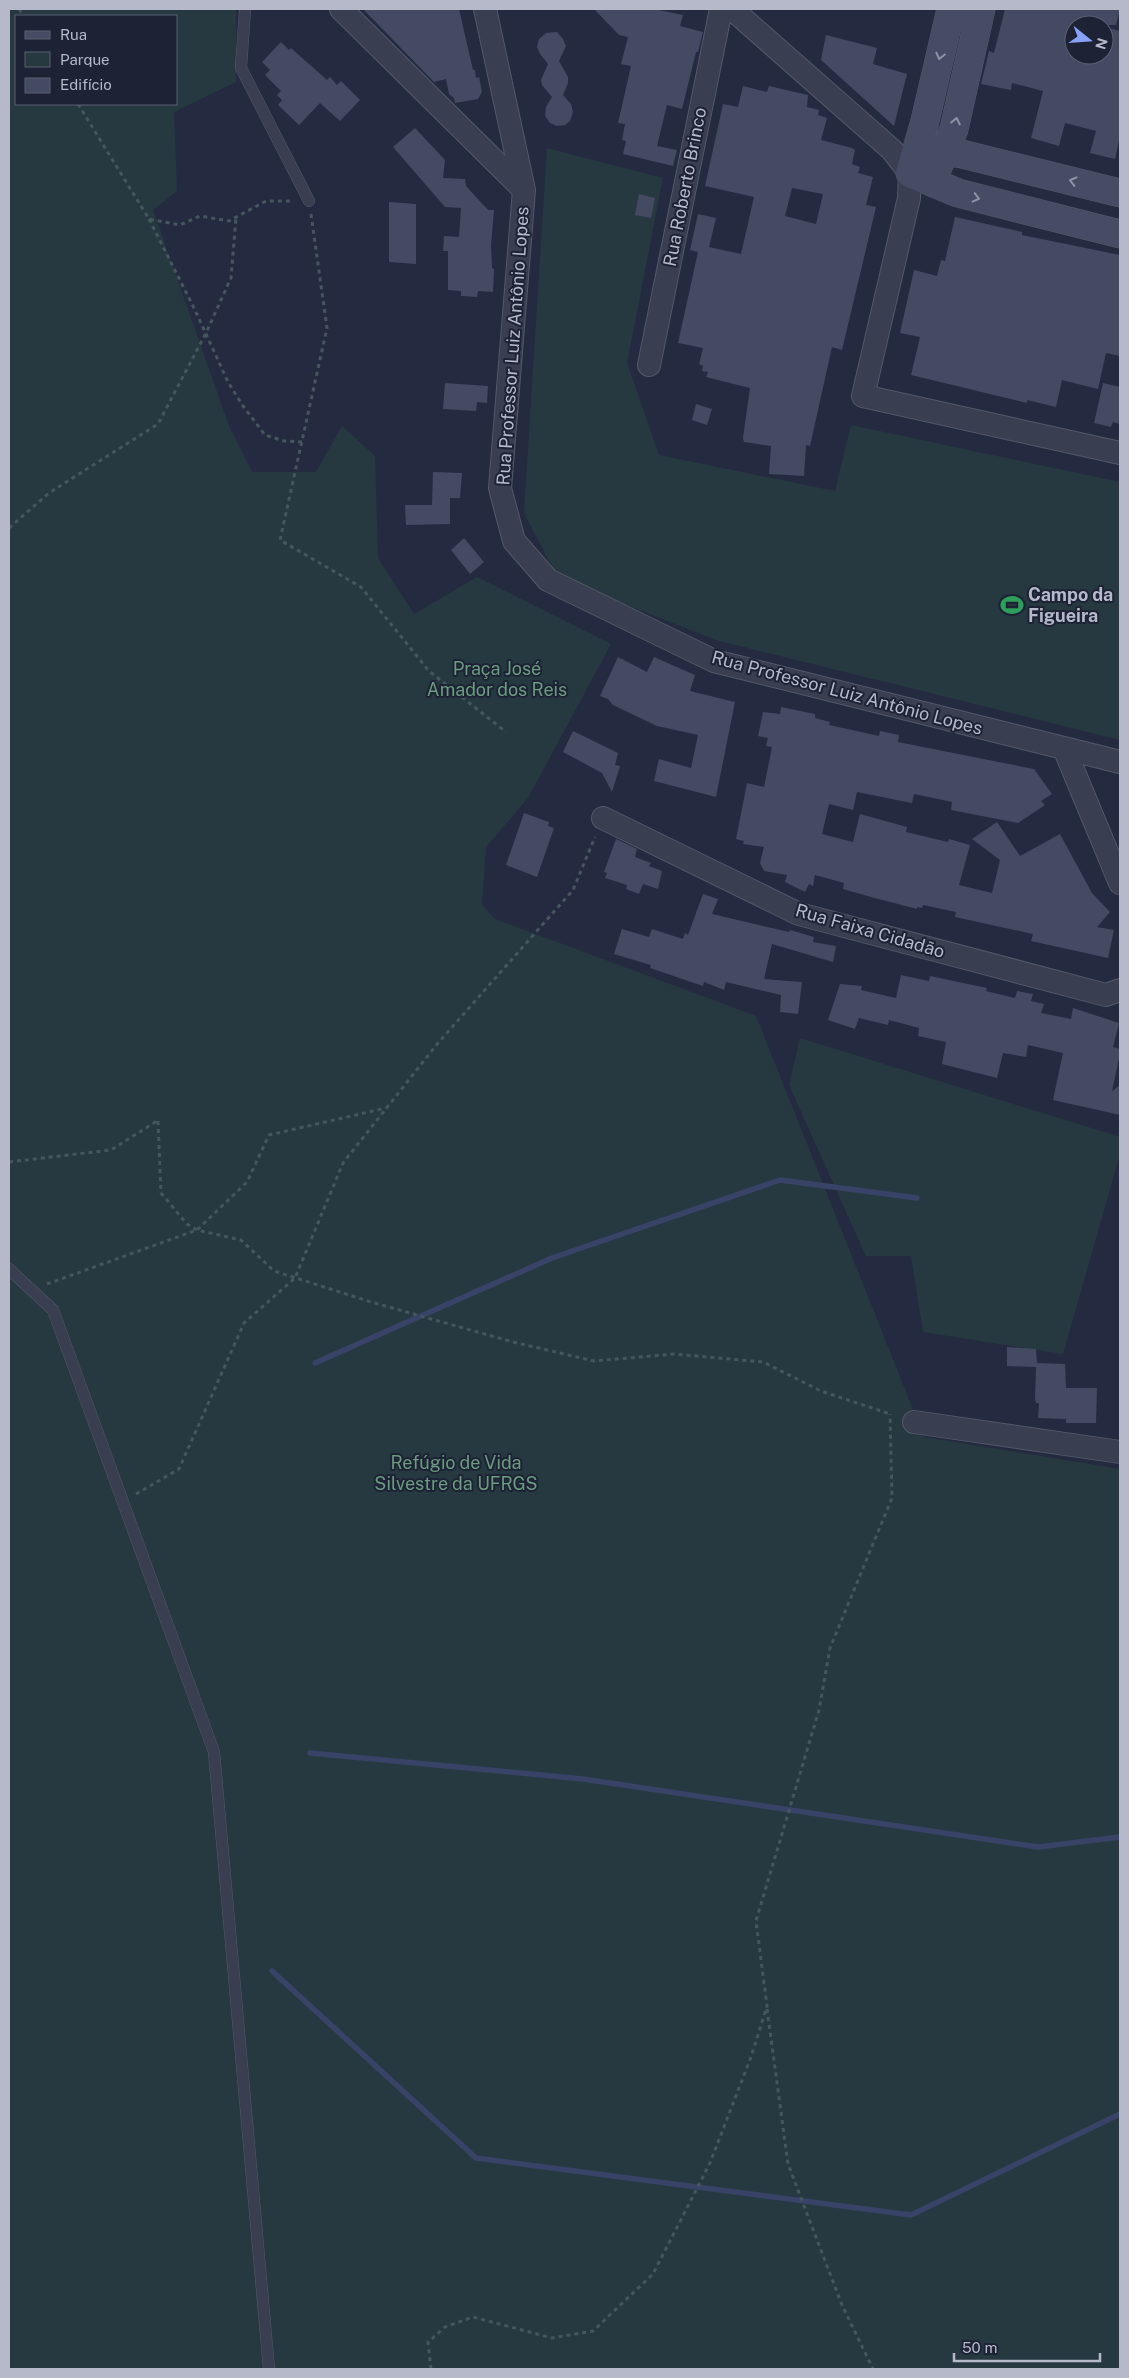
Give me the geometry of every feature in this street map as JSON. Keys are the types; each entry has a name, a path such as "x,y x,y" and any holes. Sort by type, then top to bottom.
{"street":[{"path":"341,9 524,190"},
{"name":"Rua Professor Luiz Antônio Lopes","path":"485,9 524,190 500,488 514,541 548,580 714,661 1120,762"},
{"name":"Rua Roberto Brinco","path":"649,365 720,9"},
{"path":"732,9 912,170 958,193 1120,234"},
{"path":"951,9 912,170 863,396 1120,453"},
{"path":"946,153 954,129 981,9"},
{"path":"912,170 946,153 962,154 1120,193"},
{"path":"1064,748 1120,883"},
{"name":"Rua Faixa Cidadão","path":"603,818 799,914 1106,995 1120,990"},
{"path":"914,1422 1120,1452"}],"lane":[{"path":"246,9 241,68 309,201"},
{"path":"9,1269 53,1310 214,1752 269,2369"}],"path":[{"path":"79,105 149,219 206,333 228,382 243,406 265,435 284,441 302,442"},
{"path":"149,219 180,225 200,216 229,221 266,201 309,201 327,328 280,540 361,587 429,671 506,732"},
{"path":"9,528 50,493 158,424 206,333 231,278 236,218"},
{"path":"123,1501 179,1469 244,1324 295,1278 343,1163 438,1043 572,890 603,818"},
{"path":"34,1292 45,1284 197,1230 247,1182 269,1135 387,1108"},
{"path":"9,1162 111,1150 158,1121 161,1193 186,1224 197,1230 241,1240 274,1271 371,1302 513,1342 594,1361 674,1354 763,1362 822,1391 914,1422"},
{"path":"873,2369 842,2305 788,2164 756,1921 819,1710 830,1648 892,1498 890,1414"},
{"path":"431,2369 428,2342 445,2326 473,2317 552,2338 593,2331 653,2274 710,2163 751,2057 767,2006"}],"green space":[{"name":"Refúgio de Vida Silvestre da UFRGS","path":"9,9 236,9 236,82 174,112 177,191 153,210 229,426 252,472 316,472 342,426 375,456 378,558 414,614 477,577 611,644 528,798 486,847 482,905 495,919 756,1016 924,1437 1120,1469 1120,2369 9,2369"},
{"path":"547,148 663,178 627,363 659,455 835,491 851,425 1120,482 1120,740 716,640 558,578 524,513"},
{"path":"800,1038 1120,1137 1120,1154 1063,1354 923,1332 911,1256 866,1256 789,1085"}],"building":[{"path":"363,9 459,9 473,70 475,70 476,78 479,77 482,92 478,99 455,103 454,98 449,94 446,79 434,82"},
{"path":"594,9 654,9 683,15 680,26 703,32 682,109 667,105 657,146 677,150 673,166 623,154 626,141 622,140 625,124 618,123 631,66 621,64 628,37 619,35"},
{"path":"1005,9 1120,9 1116,25 1114,25 1114,15 1064,15 1064,65 1114,65 1114,30 1120,31 1120,136 1115,159 1090,153 1096,131 1065,123 1059,146 1031,138 1043,91 1012,83 1011,90 981,84 989,51 994,53"},
{"path":"557,32 566,46 559,61 568,77 568,83 563,95 571,104 573,112 570,121 565,125 557,126 550,123 545,116 546,107 552,97 542,85 541,80 548,64 537,47 539,39 546,33"},
{"path":"826,35 877,48 873,64 907,74 894,126 821,60"},
{"path":"281,42 289,50 291,48 327,80 330,77 337,85 341,81 360,100 340,121 320,103 299,125 278,105 282,100 277,95 281,91 265,75 270,70 262,62"},
{"path":"743,86 767,92 769,86 808,95 807,107 819,110 818,115 827,118 821,140 855,150 852,164 860,167 858,173 873,177 866,205 876,207 842,350 832,347 810,446 806,445 804,476 769,474 771,446 744,442 743,438 750,388 706,377 708,372 702,371 703,366 699,364 703,348 678,343 698,252 690,250 698,214 716,218 709,247 741,254 754,197 705,186 723,104 738,107","holes":["792,188 823,194 816,224 785,216"]},
{"path":"415,128 445,160 443,178 465,179 466,186 488,210 494,210 491,245 492,268 494,269 493,292 478,291 477,297 461,296 461,291 448,290 448,251 443,251 444,236 459,237 461,208 445,207 393,147"},
{"path":"639,194 655,198 651,218 635,215"},
{"path":"389,202 416,204 416,264 389,262"},
{"path":"955,217 1022,232 1022,235 1120,255 1120,356 1106,353 1098,389 1062,380 1056,407 1027,400 1027,403 911,375 920,337 900,333 914,270 937,276 941,260 945,261"},
{"path":"445,383 488,386 487,403 477,402 476,411 443,409"},
{"path":"1103,383 1120,387 1120,424 1113,422 1111,427 1094,423"},
{"path":"696,404 712,409 707,425 692,420"},
{"path":"433,472 462,473 460,498 450,498 450,524 406,525 405,505 432,505"},
{"path":"464,538 484,562 470,574 451,550"},
{"path":"618,657 647,672 654,657 695,675 690,691 735,702 716,797 654,781 659,759 691,768 698,735 657,726 613,705 608,699 600,696"},
{"path":"781,707 815,714 815,718 830,722 829,725 879,736 880,731 899,735 898,742 1034,769 1052,794 1041,801 1045,805 1018,823 951,810 952,802 914,794 912,803 857,792 853,810 829,804 822,834 853,842 860,814 907,827 906,832 948,842 949,839 970,845 959,885 992,893 1000,860 972,839 997,822 1020,856 1060,834 1092,893 1110,912 1097,927 1114,930 1108,958 1031,941 1033,934 955,917 956,912 923,905 922,908 917,907 917,909 871,897 843,889 844,883 815,875 813,886 809,884 805,892 785,882 787,875 764,871 760,863 764,847 743,844 744,841 736,839 747,783 764,787 772,747 766,746 768,738 758,736 763,712 780,714"},
{"path":"573,731 618,753 615,765 620,766 612,792 602,773 563,752"},
{"path":"524,813 549,822 548,826 554,828 537,877 506,865"},
{"path":"616,839 637,849 635,857 651,863 649,866 662,871 658,889 643,884 639,894 626,889 627,885 605,878 607,873 604,872"},
{"path":"703,894 718,899 712,914 789,932 790,930 814,937 813,942 836,946 833,962 772,944 764,979 802,982 798,1014 780,1012 781,995 726,982 724,990 704,982 703,986 650,968 651,965 614,954 622,929 649,937 652,929 683,939 685,933 688,935"},
{"path":"901,975 929,981 930,976 987,988 986,991 1015,998 1017,991 1033,994 1031,1001 1044,1004 1041,1013 1071,1019 1073,1008 1119,1023 1113,1047 1120,1049 1120,1054 1112,1091 1120,1085 1120,1115 1053,1100 1063,1053 1028,1045 1026,1057 1003,1053 997,1078 942,1064 946,1042 918,1036 919,1028 889,1020 888,1025 859,1018 855,1029 828,1020 840,984 862,986 861,990 896,998"},
{"path":"1007,1347 1036,1349 1037,1363 1065,1364 1066,1388 1097,1388 1096,1423 1066,1423 1066,1419 1038,1418 1039,1403 1036,1403 1035,1398 1036,1367 1007,1366"}],"waterway":[{"path":"315,1363 552,1258 780,1180 917,1198"},
{"path":"310,1753 583,1779 1038,1847 1120,1837"},
{"path":"272,1971 476,2158 911,2215 1120,2114"}],"place":[{"name":"Campo da Figueira","path":"1012,605"}],"park label":[{"name":"Praça José Amador dos Reis","path":"497,680"}]}
